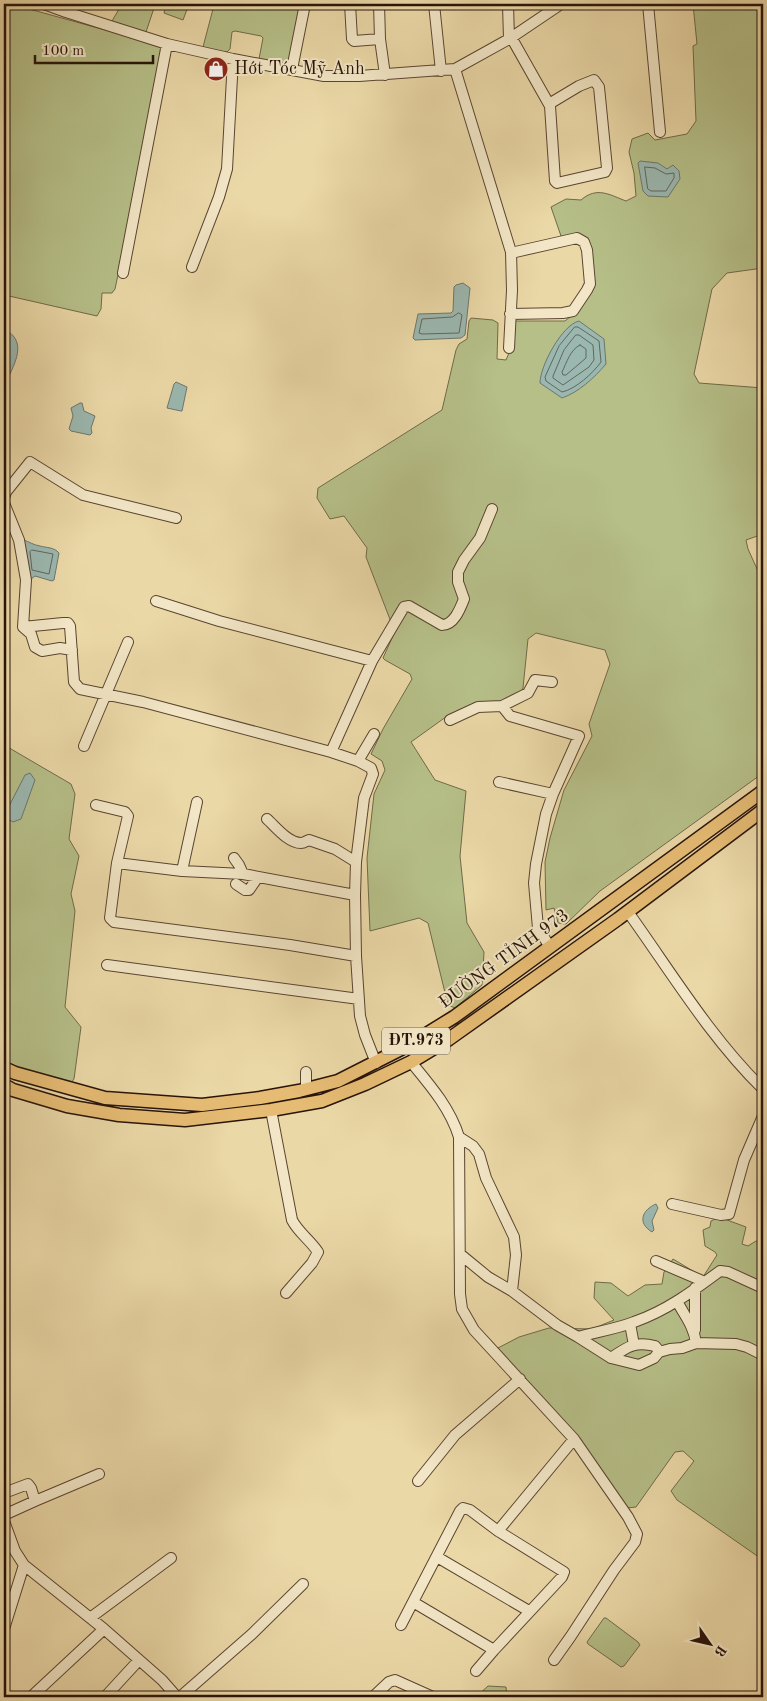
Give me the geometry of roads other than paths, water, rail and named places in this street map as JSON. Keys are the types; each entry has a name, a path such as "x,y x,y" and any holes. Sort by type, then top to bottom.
{"main road":[{"name":"ĐƯỜNG TỈNH 973","path":"4,1068 15,1073 105,1098 202,1105 260,1098 338,1081 407,1046 454,1017 763,791"},
{"name":"ĐƯỜNG TỈNH 973","path":"4,1085 13,1090 67,1106 119,1115 185,1120 271,1110 322,1101 412,1062 449,1039 628,912 763,810"},
{"path":"550,947 561,958"}],"street":[{"path":"44,4 68,8 167,44 233,59 324,76 385,75 455,69 510,38 561,4"},
{"path":"292,69 304,4"},
{"path":"350,4 352,39 354,41 380,38"},
{"path":"379,4 380,38 385,75"},
{"path":"434,4 440,71"},
{"path":"508,4 510,38 549,104 555,182 605,172 607,168 599,87 597,83 594,80 586,82 549,104"},
{"path":"648,4 660,132"},
{"path":"123,273 167,44"},
{"path":"192,267 219,197 227,169 233,59"},
{"path":"455,69 511,253 512,290 509,348"},
{"path":"510,314 563,314 574,311 590,284 588,250 584,242 577,238 511,253"},
{"path":"4,498 6,492 30,462 83,495 176,518"},
{"path":"4,503 19,540 26,580 23,627"},
{"path":"332,752 372,661 404,607 409,606 442,625 445,626 451,623 464,599 458,582 458,572 480,538 492,509"},
{"path":"156,601 219,621 372,661"},
{"path":"23,627 68,623 70,626 74,682 80,689 332,752 369,766 373,774 364,798 356,862 356,956 359,999 365,1035 376,1063"},
{"path":"23,627 31,634 35,646 42,651 60,648 72,650"},
{"path":"84,746 128,642"},
{"path":"450,720 478,707 502,706 528,693 535,680 552,682"},
{"path":"502,706 510,716 579,736 553,794 540,840 536,864 534,883 538,928 550,947"},
{"path":"358,761 374,734"},
{"path":"499,782 553,794"},
{"path":"182,871 197,802"},
{"path":"96,805 125,812 128,816 118,863 110,918 114,922 290,945 356,956"},
{"path":"267,819 293,840 302,843 309,840 334,850 356,862"},
{"path":"234,858 243,874"},
{"path":"118,863 182,871 243,874 355,895"},
{"path":"236,884 245,890 249,890 258,877"},
{"path":"628,912 714,1034 741,1067 763,1089"},
{"path":"107,965 359,999"},
{"path":"412,1062 439,1096 459,1137 460,1294 462,1310 474,1330 574,1439 628,1517 637,1534 635,1542 554,1660"},
{"path":"306,1072 306,1089"},
{"path":"271,1110 292,1220 318,1252 312,1263 286,1293"},
{"path":"672,1204 721,1215 729,1214 744,1160 763,1116"},
{"path":"459,1137 473,1146 479,1154 486,1178 514,1237 516,1255 512,1291"},
{"path":"460,1254 488,1277 512,1291 556,1325 611,1358 639,1365 654,1358 660,1352 682,1348 695,1338 736,1344 747,1347 763,1356"},
{"path":"656,1261 705,1282"},
{"path":"578,1337 630,1324 654,1314 677,1301 720,1271 728,1272 763,1288"},
{"path":"695,1288 695,1338"},
{"path":"677,1301 691,1324 695,1338"},
{"path":"630,1324 634,1345"},
{"path":"611,1358 638,1343 655,1346 660,1352"},
{"path":"418,1481 455,1435 520,1379"},
{"path":"498,1531 574,1439"},
{"path":"4,1515 99,1474"},
{"path":"4,1493 28,1484 35,1501"},
{"path":"401,1625 457,1517 464,1508 470,1510 498,1531 564,1572 562,1577 476,1671"},
{"path":"4,1521 24,1565 104,1629 162,1680 178,1697 252,1634 303,1584"},
{"path":"437,1557 529,1612"},
{"path":"90,1618 171,1558"},
{"path":"4,1629 24,1565"},
{"path":"413,1602 494,1650"},
{"path":"31,1697 32,1694 104,1629"},
{"path":"105,1697 139,1660"},
{"path":"373,1697 389,1682 395,1680 433,1697"}],"water":[{"path":"640,161 658,163 667,169 673,165 679,171 680,179 668,197 648,196 643,191 638,163"},
{"path":"463,283 470,288 465,335 461,338 415,340 413,338 418,314 451,313 453,311 454,287"},
{"path":"579,321 604,339 606,364 586,384 562,398 540,383 541,376 548,357 559,338 572,324"},
{"path":"4,329 11,333 15,339 18,350 9,376 4,377"},
{"path":"176,382 187,387 182,411 167,408"},
{"path":"82,403 84,411 95,416 90,435 69,429 73,416 71,408"},
{"path":"24,540 53,549 59,553 54,580 35,576 30,580"},
{"path":"30,773 35,780 21,819 13,822 5,817 5,814 25,775"},
{"path":"656,1204 658,1208 652,1221 654,1230 652,1232 644,1225 643,1217 647,1210"}],"place":[{"name":"Hớt Tóc Mỹ Anh","path":"216,69"}]}
